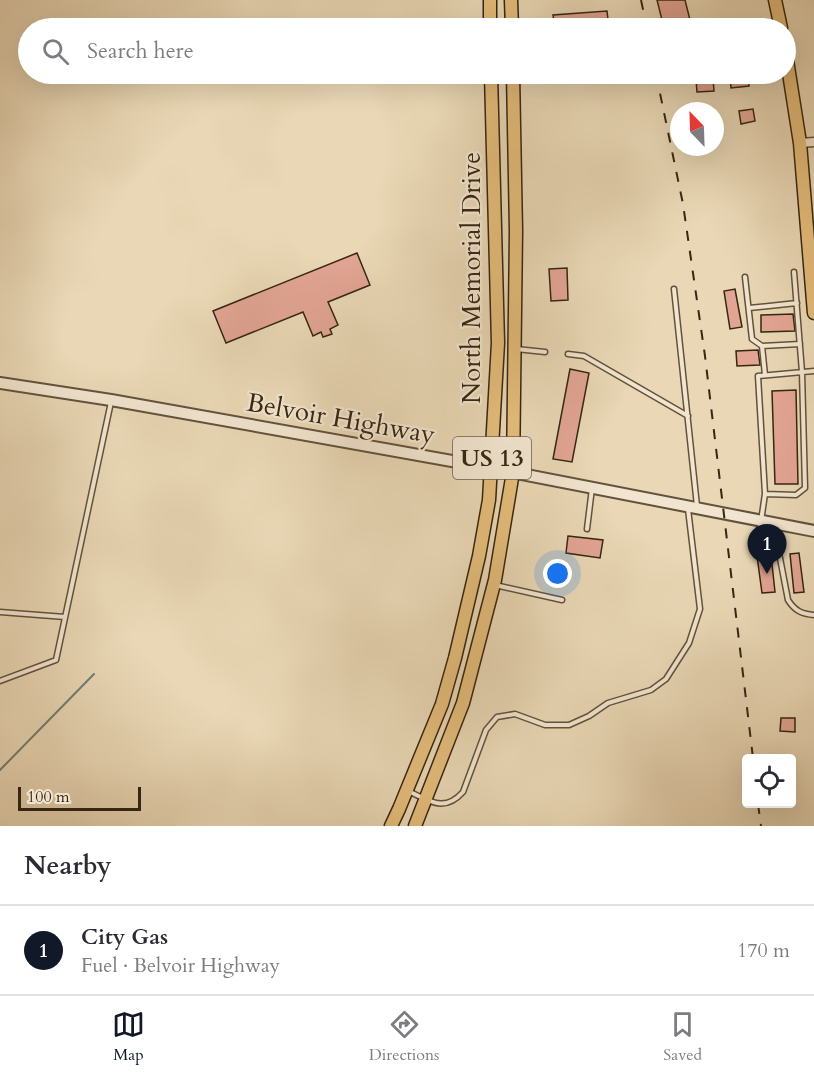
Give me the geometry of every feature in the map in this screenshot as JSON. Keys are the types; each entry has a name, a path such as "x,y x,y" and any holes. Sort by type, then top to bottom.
{"main road":[{"path":"490,0 490,18"},
{"path":"511,0 512,18"},
{"path":"775,0 779,18"},
{"name":"North Memorial Drive","path":"391,826 441,704 456,658 489,500 498,343 491,84"},
{"name":"North Memorial Drive","path":"415,826 463,703 494,585 513,472 516,231 513,84"},
{"path":"791,84 800,143 814,312"}],"street":[{"path":"800,143 814,142"},
{"name":"Belvoir Highway","path":"0,383 111,400 491,468 814,531"}],"lane":[{"path":"765,494 796,495 805,488 802,372 794,272"},
{"path":"745,278 752,339 762,346 800,344"},
{"path":"407,791 445,805 452,802 463,792 486,730 497,717 515,714 545,726 569,725 589,716 608,703 651,690 666,679 689,643 700,609 688,416 674,289"},
{"path":"748,308 797,303"},
{"path":"762,346 765,375"},
{"path":"515,349 545,352"},
{"path":"568,354 584,356 688,416"},
{"path":"814,371 758,376 765,494 760,528 763,535 779,553 788,600 792,607 802,614 814,615"},
{"path":"0,681 56,660 111,400"},
{"path":"587,529 592,487"},
{"path":"494,585 562,600"},
{"path":"0,612 65,617"}],"building":[{"path":"657,0 685,0 690,18 662,18"},
{"path":"607,11 608,18 553,18 553,15"},
{"path":"696,84 713,84 714,91 697,92"},
{"path":"731,84 749,84 749,86 731,88"},
{"path":"753,109 755,121 741,124 739,111"},
{"path":"357,253 370,285 328,302 338,325 330,329 332,334 323,337 321,332 313,336 303,312 226,343 213,311"},
{"path":"567,268 568,300 551,301 549,269"},
{"path":"735,289 742,327 730,329 724,291"},
{"path":"793,314 795,331 761,332 761,315"},
{"path":"758,350 760,365 737,366 736,351"},
{"path":"570,369 589,373 572,462 553,459"},
{"path":"796,390 798,484 775,484 772,391"},
{"path":"568,536 603,540 600,558 566,553"},
{"path":"799,553 804,592 794,593 790,554"},
{"path":"771,555 775,592 762,593 757,556"},
{"path":"781,718 795,718 795,732 780,731"}],"waterway":[{"path":"0,770 94,674"}],"railway":[{"path":"641,0 645,18"},
{"path":"658,84 683,204 705,356 753,754"},
{"path":"759,808 761,826"}],"place":[{"name":"City Gas","path":"767,574"}]}
